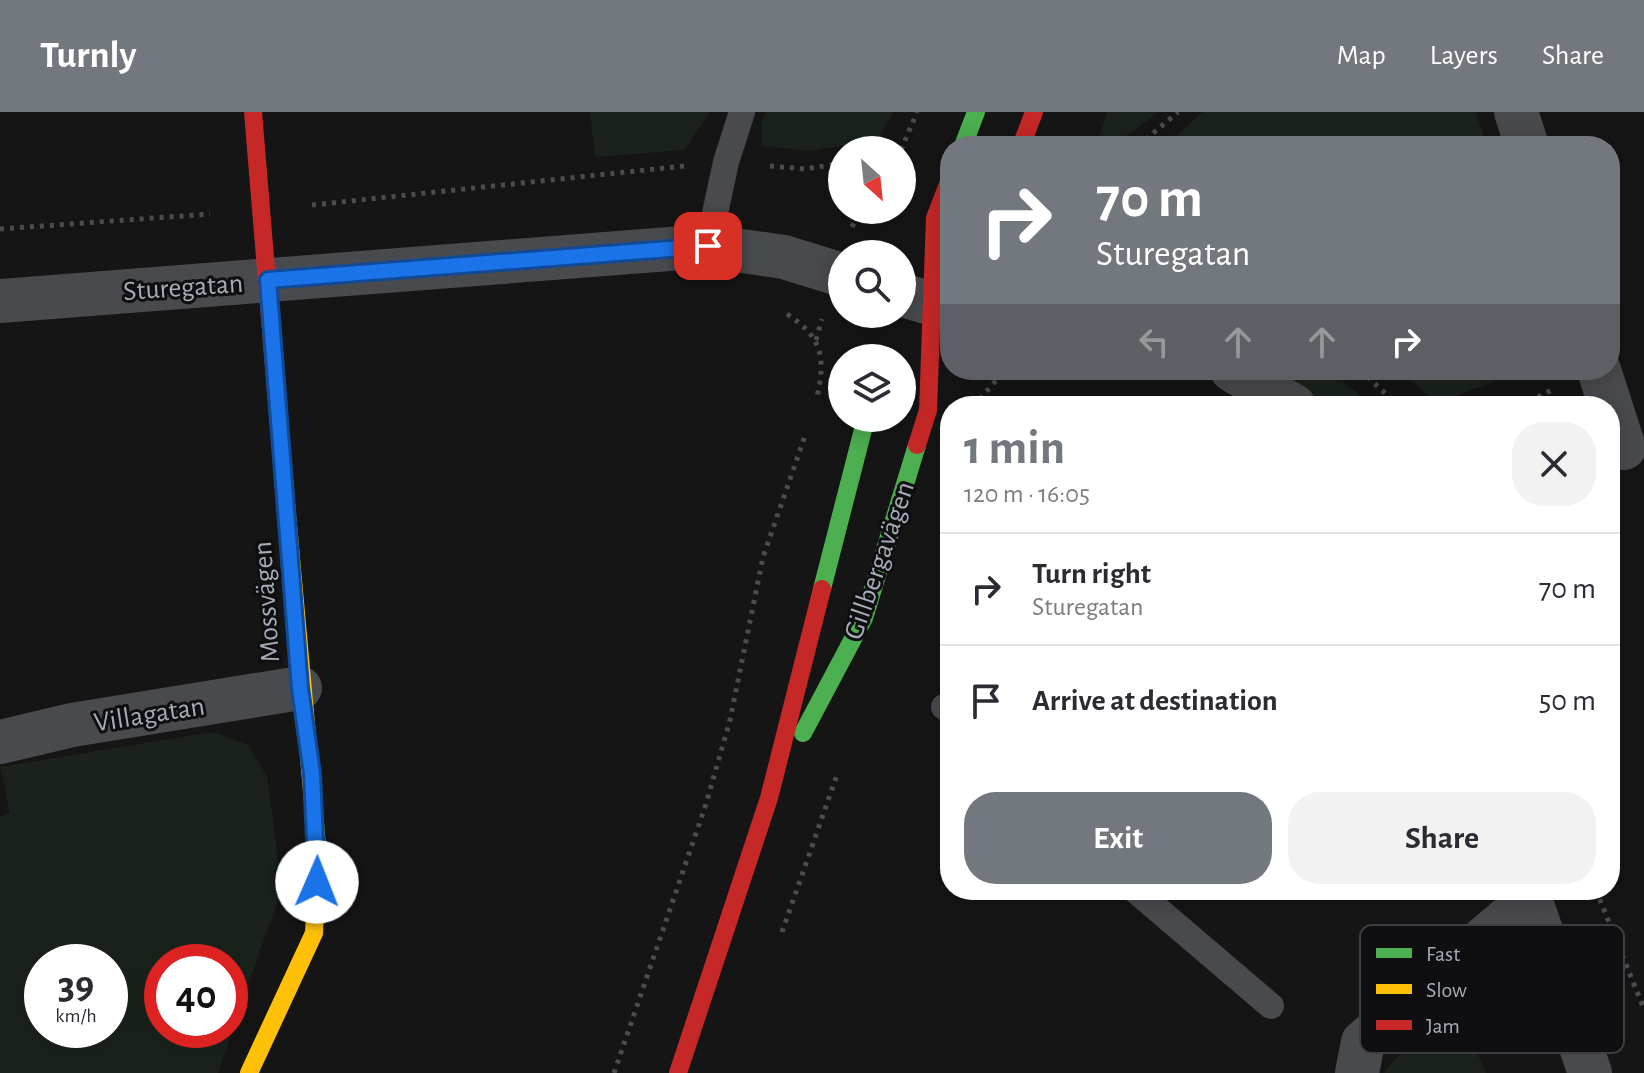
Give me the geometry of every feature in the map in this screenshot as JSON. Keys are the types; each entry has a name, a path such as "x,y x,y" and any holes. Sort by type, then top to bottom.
{"street":[{"name":"Mossvägen","path":"249,1073 314,933 318,857 312,774 300,688 253,112"},
{"path":"967,136 976,112"},
{"path":"1025,136 1034,112"},
{"path":"1516,112 1524,136"},
{"name":"Gillbergavägen","path":"769,798 864,618 928,410 928,305 935,218 940,205"},
{"name":"Sturegatan","path":"0,301 708,246 784,257 828,271"},
{"path":"1249,380 1277,396"},
{"name":"Gillbergavägen","path":"678,1073 769,798 862,432"},
{"name":"Villagatan","path":"0,742 72,725 300,688"},
{"path":"1494,925 1522,900"},
{"path":"1530,900 1538,925"},
{"path":"1357,1073 1361,1053"},
{"path":"1583,1053 1590,1073"}],"lane":[{"path":"708,246 726,162 742,112"},
{"path":"1147,900 1271,1006"}],"path":[{"path":"907,136 917,112"},
{"path":"1150,136 1178,112"},
{"path":"0,229 262,210 726,162 805,169 828,165"},
{"path":"816,340 823,370 816,401"},
{"path":"823,370 828,372"},
{"path":"983,396 996,380"},
{"path":"1371,380 1388,396"},
{"path":"614,1073 706,804 730,720 763,557 808,430"},
{"path":"1600,900 1610,925"},
{"path":"1624,959 1644,1009"}],"shaded area":[{"path":"590,112 710,112 684,150 595,157"},
{"path":"766,112 893,112 880,136 828,136 828,148 810,151 762,146 761,123"},
{"path":"1107,112 1157,112 1125,136 1099,136"},
{"path":"1203,112 1476,112 1484,136 1176,136"},
{"path":"1261,380 1342,380 1360,396 1290,396"},
{"path":"1410,380 1498,380 1456,396 1430,396"},
{"path":"213,732 248,745 267,776 282,888 248,986 248,944 144,944 144,1048 227,1048 218,1073 0,1073 0,817 10,813 0,767"},
{"path":"1400,1053 1477,1053 1486,1073 1385,1073"}],"traffic: fast":[{"path":"967,136 976,112"},
{"path":"822,589 862,432"},
{"path":"803,733 864,618 917,445"}],"traffic: slow":[{"path":"249,1073 314,933 318,857 277,403"}],"traffic: jam":[{"path":"253,112 277,403"},
{"path":"1025,136 1034,112"},
{"path":"917,445 928,410 935,218 940,205"},
{"path":"678,1073 769,798 822,589"}],"route":[{"path":"317,882 312,774 300,688 268,280 708,246"}]}
